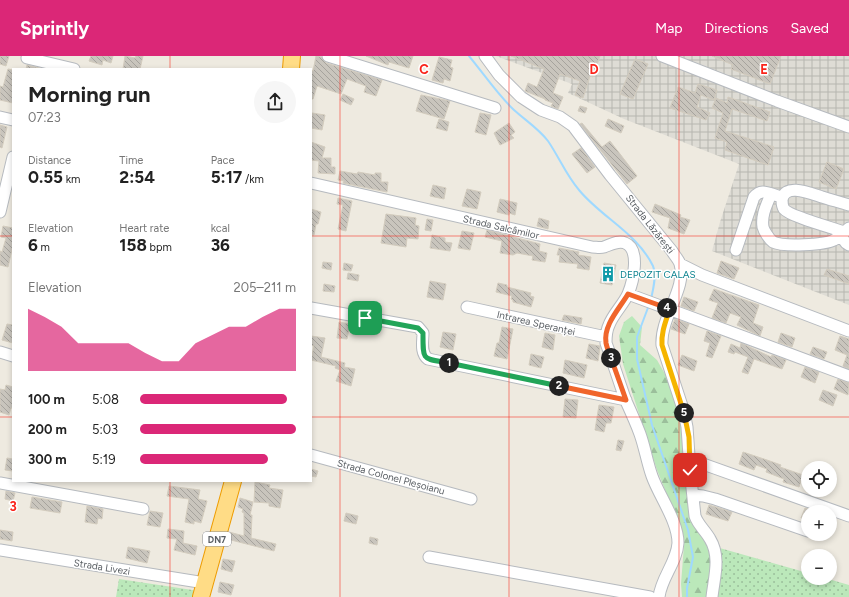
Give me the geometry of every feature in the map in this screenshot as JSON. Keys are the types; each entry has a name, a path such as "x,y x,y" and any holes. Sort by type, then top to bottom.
{"highway":[{"path":"290,68 292,56"},
{"name":"DN7","path":"203,590 233,482"}],"street":[{"path":"328,56 495,108"},
{"name":"Strada Lăzărești","path":"484,56 499,75 521,97 541,110 560,117 574,126 610,175 672,251 680,264 681,275 679,285 664,326 662,345 684,412 689,437 689,459 695,516 697,522 711,540 716,558 712,597"},
{"path":"662,56 849,127"},
{"path":"27,58 70,68"},
{"path":"0,117 12,120"},
{"path":"0,212 12,161"},
{"name":"Strada Salcâmilor","path":"312,183 592,247 602,247 624,242 629,246 634,258 634,268 628,294"},
{"path":"845,232 799,217 784,209 782,198 785,194 794,190 849,205"},
{"path":"736,250 754,197 757,193 762,192 782,198"},
{"path":"771,194 763,214 763,227 766,234 773,242 812,245 834,240 845,232"},
{"path":"845,232 849,245"},
{"path":"680,264 702,275 849,331"},
{"path":"659,597 663,583 677,550 678,542 676,529 670,513 659,495 651,474 640,434 626,400 606,343 609,325 628,294 670,308 849,376"},
{"name":"Intrarea Speranței","path":"467,307 606,337"},
{"path":"312,308 418,328 423,333 423,352 428,359 626,400"},
{"path":"0,352 12,356"},
{"name":"Strada Colonel Pleșoianu","path":"312,455 471,499"},
{"path":"689,459 849,516"},
{"path":"0,483 143,508"},
{"path":"692,495 715,499 801,529"},
{"name":"Strada Livezi","path":"0,550 203,590"},
{"path":"429,557 650,597"},
{"name":"Strada Lăzărești","path":"713,585 718,597"}],"shaded area":[{"path":"496,56 849,56 849,305 712,251 739,164 624,119 568,93 572,84"}],"green space":[{"path":"632,316 642,327 640,345 657,360 669,381 679,411 684,432 686,489 691,513 713,555 708,597 682,597 681,584 684,545 681,529 657,470 623,364 619,336 624,322"},
{"path":"709,545 801,571 801,585 837,585 837,582 849,585 849,597 709,597"},
{"path":"119,579 206,592 205,597 116,597"}],"building":[{"path":"0,56 9,56 6,66 0,64"},
{"path":"91,56 113,56 111,63 103,60 102,65 89,61"},
{"path":"125,56 135,58 136,56 143,56 140,68 123,68"},
{"path":"316,56 321,57 326,63 382,80 376,96 364,92 366,86 347,79 341,94 317,86 312,99 313,71"},
{"path":"366,56 413,56 409,68 389,62 388,65"},
{"path":"511,56 600,56 593,77 590,76 583,98 575,95 580,81 560,74 553,93 563,97 558,109 551,106 553,103 525,91 528,83 537,87 544,69"},
{"path":"712,56 781,56 770,84 731,69 733,65"},
{"path":"439,57 452,60 450,67 453,68 450,81 444,79 443,83 432,80"},
{"path":"635,59 648,64 633,99 620,94"},
{"path":"27,65 39,68 26,68"},
{"path":"8,69 12,70 12,103 0,100 0,86 3,87"},
{"path":"698,84 717,90 714,100 701,95 697,107 710,113 706,120 670,108 678,87 695,93"},
{"path":"343,94 354,99 351,105 340,100"},
{"path":"421,95 450,101 444,119 416,111"},
{"path":"728,97 770,112 767,121 732,109 725,131 774,147 768,165 725,150 727,142 715,138 723,113 712,108 716,98 727,103"},
{"path":"580,106 587,108 585,113 578,111"},
{"path":"312,113 325,115 322,130 312,128"},
{"path":"480,113 491,115 486,135 475,132"},
{"path":"439,119 449,122 447,131 436,128"},
{"path":"608,119 624,126 621,133 605,126"},
{"path":"509,123 515,132 511,135 514,138 500,145 494,133"},
{"path":"582,123 602,147 610,141 637,176 627,184 580,124"},
{"path":"0,125 7,127 2,148 0,147"},
{"path":"312,142 325,147 322,158 331,158 331,167 335,167 335,174 318,173 319,161 312,160"},
{"path":"581,148 595,167 587,173 572,154"},
{"path":"827,162 844,169 836,189 819,182"},
{"path":"340,171 375,175 375,173 381,173 381,182 388,182 387,192 343,183 344,181 338,180"},
{"path":"433,185 446,188 444,199 430,196"},
{"path":"467,189 481,192 477,209 462,206"},
{"path":"338,198 352,201 346,231 338,229 343,205 337,204"},
{"path":"500,199 517,203 515,215 497,212"},
{"path":"655,204 681,215 680,217 690,220 684,234 668,228 670,218 652,212"},
{"path":"312,209 321,212 318,224 316,224 314,235 312,235"},
{"path":"386,214 416,218 415,225 419,226 418,239 407,238 406,247 381,243"},
{"path":"539,218 549,221 548,229 537,226"},
{"path":"427,219 433,220 431,231 425,230"},
{"path":"3,226 12,228 12,249 8,267 0,265 0,251 2,252 6,238 1,237"},
{"path":"487,230 540,244 539,251 547,253 545,262 532,260 533,256 517,253 513,255 500,253 502,241 485,237"},
{"path":"462,231 474,233 470,250 458,248"},
{"path":"432,235 445,238 445,242 452,243 450,251 430,248"},
{"path":"559,248 579,252 578,255 591,257 589,270 577,268 578,264 559,262 560,255 557,255"},
{"path":"721,261 739,268 734,279 717,273"},
{"path":"323,262 332,263 331,270 322,268"},
{"path":"344,263 353,265 351,271 343,270"},
{"name":"DEPOZIT CALAS","path":"604,263 616,265 612,285 600,283"},
{"path":"827,269 849,276 849,284 824,275"},
{"path":"348,273 359,275 358,281 347,279"},
{"path":"430,281 446,284 443,300 427,297"},
{"path":"498,283 507,285 507,287 531,293 530,296 534,297 531,307 513,302 511,299 512,296 496,292"},
{"path":"324,284 335,286 334,292 323,291"},
{"path":"714,289 759,305 753,323 763,327 760,336 737,325 741,317 730,313 726,323 712,318 718,303 709,300"},
{"path":"684,297 698,302 694,311 681,306"},
{"path":"564,315 582,318 581,324 562,320"},
{"path":"675,319 689,324 685,334 671,329"},
{"path":"339,322 350,324 347,339 337,338"},
{"path":"7,324 12,325 12,343 2,340"},
{"path":"502,327 513,329 507,359 494,356 497,343 499,343"},
{"path":"707,331 721,336 712,358 706,356 710,343 704,341"},
{"path":"443,332 456,334 453,350 440,347"},
{"path":"545,333 555,335 553,350 542,347"},
{"path":"781,333 795,338 792,347 778,342"},
{"path":"312,336 325,338 321,357 345,363 344,367 355,369 351,386 336,381 340,370 335,368 336,366 312,360 314,346 312,345"},
{"path":"840,336 849,339 849,369 843,366 847,355 835,350"},
{"path":"741,343 771,357 772,355 786,360 782,369 754,359 748,374 742,372 748,357 735,352 734,354 728,352 731,344 740,348"},
{"path":"589,344 600,346 598,361 586,358"},
{"path":"813,347 827,352 824,359 810,354"},
{"path":"531,354 544,357 541,368 529,365"},
{"path":"682,355 697,361 694,371 678,365"},
{"path":"565,360 587,365 584,378 563,373"},
{"path":"805,367 819,372 815,383 801,377"},
{"path":"838,379 849,383 848,395 834,389"},
{"path":"6,385 12,387 12,408 9,415 0,412 0,389 5,390"},
{"path":"823,390 837,395 833,406 819,400"},
{"path":"565,399 578,400 576,418 563,417"},
{"path":"599,405 614,407 611,423 606,423 604,432 595,430"},
{"path":"618,440 624,441 621,451 616,450"},
{"path":"743,452 781,465 780,467 801,474 801,481 799,487 783,482 784,479 766,472 767,469 756,465 754,470 739,464"},
{"path":"7,458 12,459 12,471 5,470"},
{"path":"312,469 318,471 316,477 312,476"},
{"path":"255,482 270,485 269,488 283,490 280,508 269,506 269,503 254,502"},
{"path":"169,486 200,490 198,499 207,501 201,523 194,521 194,524 185,522 189,499 167,496"},
{"path":"6,491 15,493 13,501 5,499"},
{"path":"32,497 62,502 60,513 30,508"},
{"path":"240,498 253,502 250,515 252,515 251,538 276,544 274,551 227,539 229,532 244,536 244,513 242,512 243,509 238,507"},
{"path":"709,505 732,512 728,521 706,514"},
{"path":"87,506 103,509 102,519 98,518 97,524 85,522"},
{"path":"150,511 163,513 160,527 147,525"},
{"path":"346,513 358,516 356,524 344,521"},
{"path":"168,529 184,531 183,543 197,546 195,555 174,550 177,539 167,538"},
{"path":"0,530 13,532 12,541 0,539"},
{"path":"370,537 378,539 377,545 369,543"},
{"path":"128,547 150,551 147,563 126,558"},
{"path":"223,559 235,561 232,572 221,569"},
{"path":"220,582 234,585 231,595 218,592"}],"waterway":[{"path":"469,56 508,104 548,141 579,190 588,200 638,244 646,254 653,266 655,274 651,299"},
{"path":"649,305 637,337 637,359 652,425 688,530 693,557 687,588 687,597"}],"place":[{"name":"DEPOZIT CALAS","path":"608,274"}],"route":[{"path":"365,318 421,329 423,333 423,352 428,359 626,400 606,343 609,325 628,294 670,308 664,326 662,345 684,412 689,437 688,450 690,470"}]}
